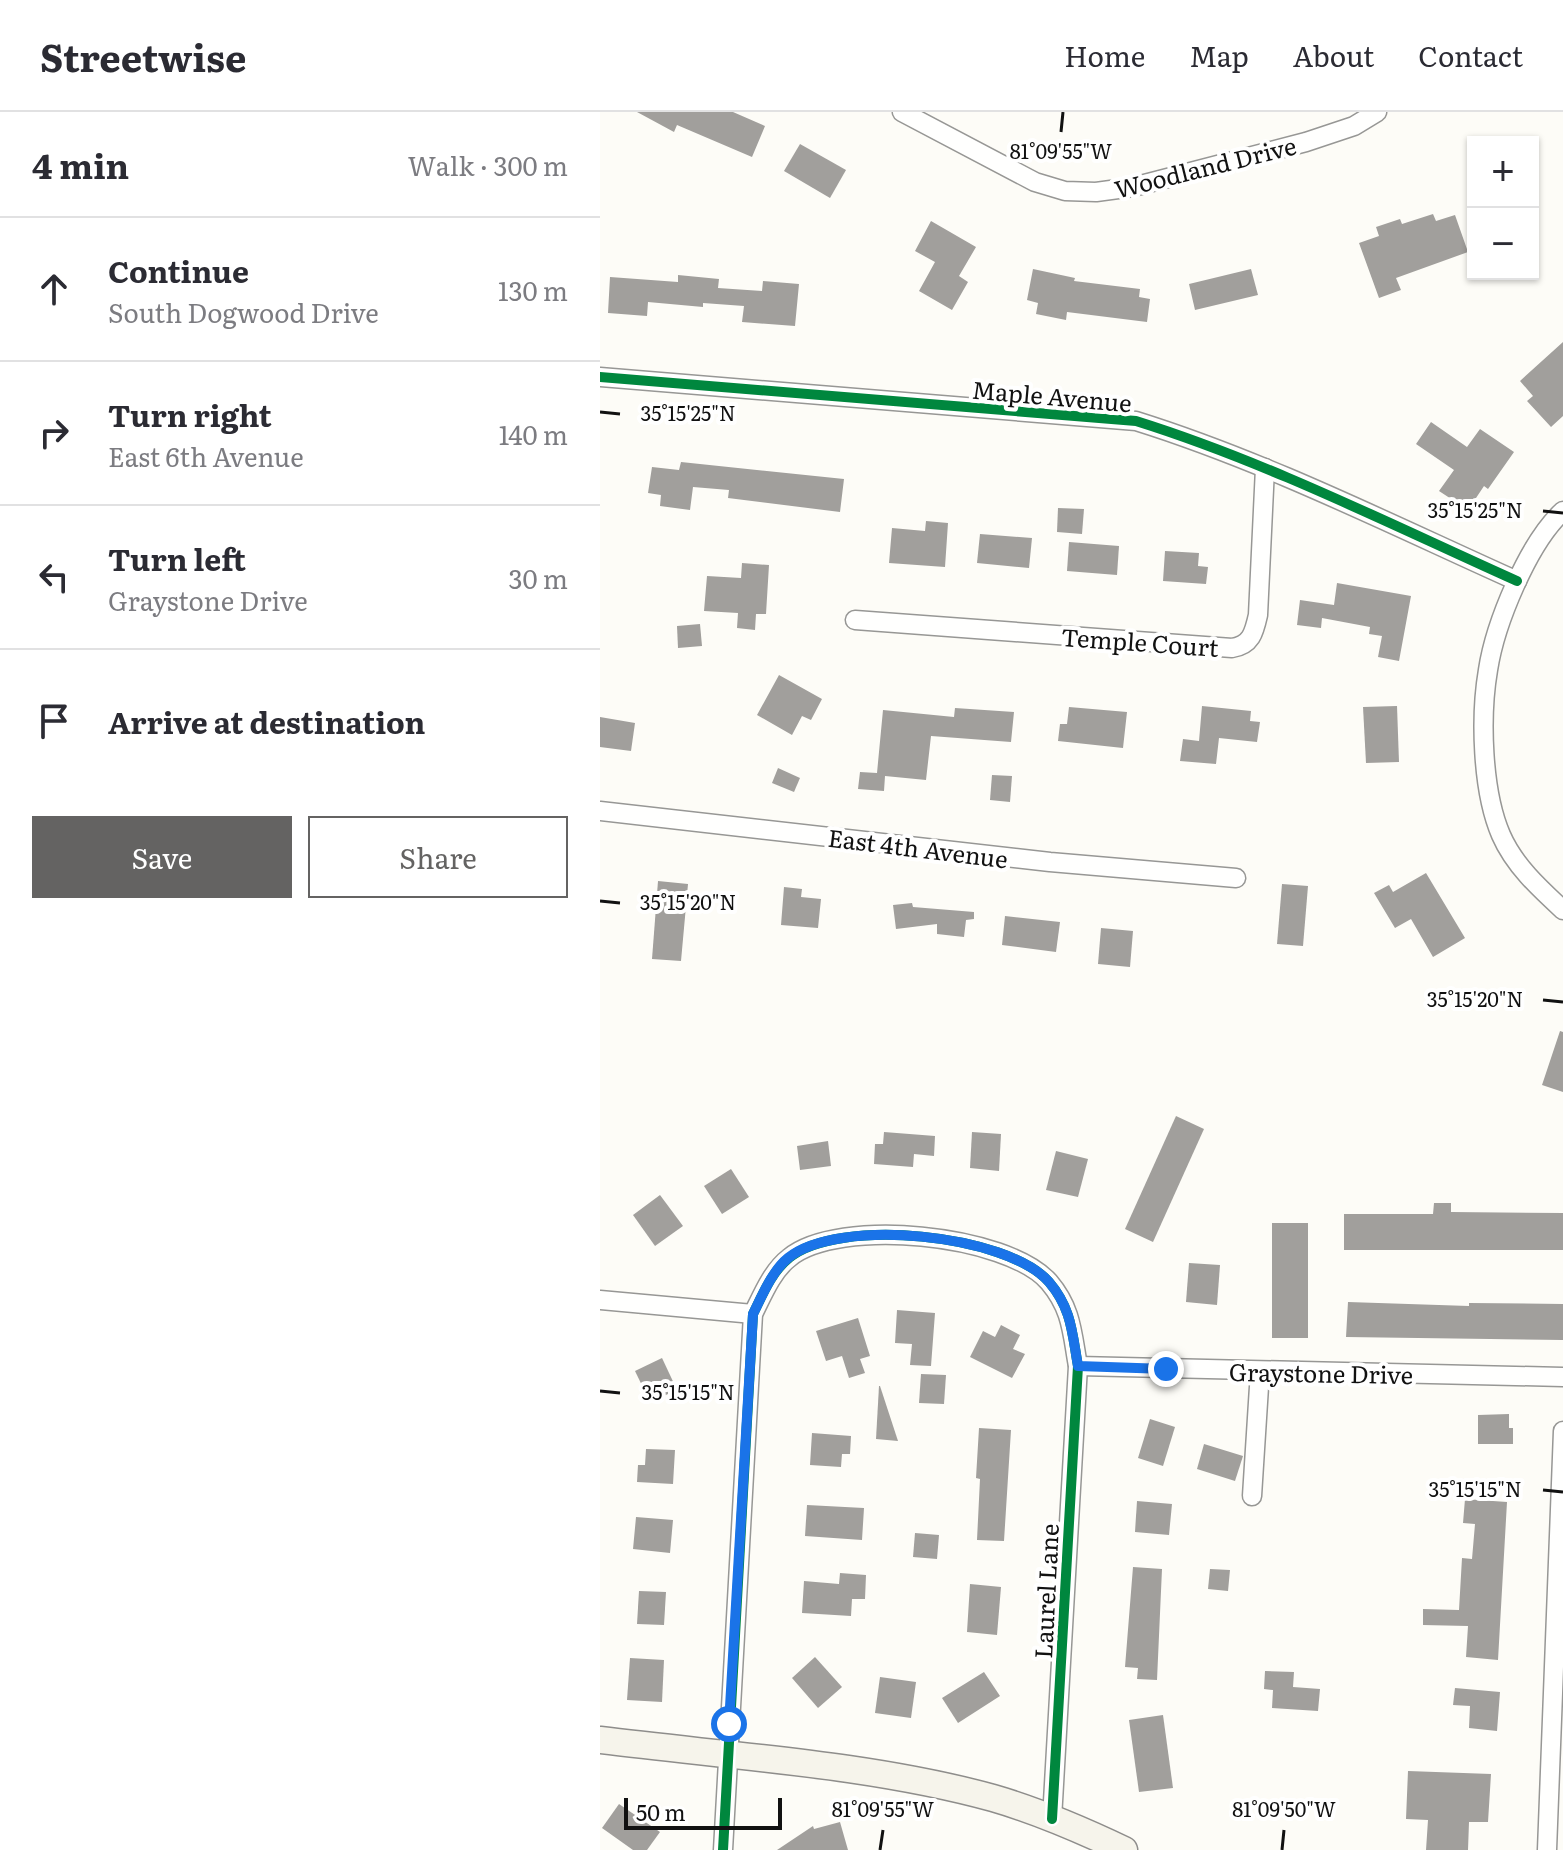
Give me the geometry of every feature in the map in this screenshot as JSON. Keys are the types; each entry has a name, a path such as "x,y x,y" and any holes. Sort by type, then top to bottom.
{"main road":[{"path":"600,1740 848,1771 952,1788 1052,1819 1124,1850"}],"street":[{"name":"Woodland Drive","path":"902,112 1035,182 1065,191 1096,192 1133,187 1306,142 1354,126 1377,112"},
{"name":"Maple Avenue","path":"600,377 1136,421 1265,468 1517,581"},
{"name":"Temple Court","path":"855,620 1240,647 1249,642 1258,615 1265,468"},
{"path":"1563,511 1554,520 1517,581 1488,668 1484,702 1490,793 1501,835 1518,864 1563,910"},
{"name":"East 4th Avenue","path":"600,811 1050,862 1236,878"},
{"name":"Laurel Lane","path":"753,1314 769,1284 789,1257 819,1244 887,1234 954,1240 1018,1261 1047,1279 1067,1306 1078,1366 1052,1819"},
{"path":"600,1300 753,1314 723,1850"},
{"name":"Graystone Drive","path":"1078,1366 1563,1377"},
{"path":"1252,1496 1260,1371"},
{"path":"1547,1850 1563,1431"}],"building":[{"path":"637,112 733,112 765,126 752,157 677,125 674,132"},
{"path":"800,144 846,170 830,198 784,171"},
{"path":"1433,214 1436,221 1455,215 1467,252 1396,278 1401,290 1379,298 1359,243 1379,236 1376,227 1400,219 1402,224"},
{"path":"931,221 976,247 959,276 968,282 952,310 919,291 935,262 915,251"},
{"path":"1033,269 1075,278 1074,281 1140,289 1139,297 1150,299 1147,322 1067,312 1066,320 1036,314 1038,303 1027,300"},
{"path":"1251,269 1258,295 1195,310 1189,284"},
{"path":"678,275 719,279 718,288 762,291 763,281 799,284 795,326 742,322 744,306 703,303 703,307 648,302 647,316 608,313 610,277 678,282"},
{"path":"1563,342 1563,416 1551,427 1527,401 1533,396 1520,381"},
{"path":"1431,422 1467,447 1480,429 1514,452 1488,489 1484,486 1468,510 1439,491 1454,470 1416,444"},
{"path":"681,462 844,479 840,512 728,498 729,490 693,487 690,510 660,506 661,495 648,493 652,467 679,470"},
{"path":"1058,508 1084,509 1082,534 1057,532"},
{"path":"926,521 948,523 945,567 889,563 892,528 925,531"},
{"path":"980,534 1032,538 1029,568 977,563"},
{"path":"1069,542 1119,546 1117,575 1067,571"},
{"path":"1165,551 1199,553 1198,566 1208,567 1206,584 1163,581"},
{"path":"742,563 769,565 766,614 756,614 755,630 737,628 738,613 704,611 707,576 741,578"},
{"path":"1337,583 1411,596 1399,661 1378,657 1382,636 1369,634 1370,627 1322,618 1321,628 1297,625 1300,600 1334,605"},
{"path":"700,624 702,646 678,648 677,626"},
{"path":"779,675 822,699 811,720 802,716 792,735 757,715"},
{"path":"1202,706 1251,711 1250,721 1260,722 1257,742 1219,738 1216,764 1180,761 1183,739 1199,741"},
{"path":"1397,706 1399,762 1366,763 1363,707"},
{"path":"1069,707 1127,712 1123,748 1058,741 1060,724 1067,724"},
{"path":"955,708 1014,712 1011,742 931,736 926,780 885,776 884,791 858,789 860,772 877,773 883,710 954,717"},
{"path":"600,717 635,723 631,751 600,747"},
{"path":"778,768 800,778 794,792 772,783"},
{"path":"992,775 1012,776 1010,802 990,800"},
{"path":"1426,873 1465,938 1433,957 1411,919 1395,928 1374,893 1389,885 1393,892"},
{"path":"658,881 688,884 681,961 652,959"},
{"path":"1282,884 1308,886 1303,946 1277,944"},
{"path":"784,887 802,889 801,897 821,899 818,928 781,925"},
{"path":"912,903 913,907 974,912 974,919 966,920 964,937 937,934 937,924 896,929 893,905"},
{"path":"1005,916 1060,922 1056,952 1002,945"},
{"path":"1101,928 1133,931 1130,967 1098,964"},
{"path":"1560,1031 1563,1032 1563,1092 1542,1085"},
{"path":"1176,1116 1204,1129 1153,1242 1125,1229"},
{"path":"884,1132 935,1136 934,1156 914,1154 913,1167 874,1164 875,1144 883,1144"},
{"path":"972,1132 1001,1134 999,1171 970,1168"},
{"path":"828,1141 831,1166 800,1170 797,1146"},
{"path":"1056,1151 1088,1159 1078,1197 1046,1190"},
{"path":"731,1169 749,1197 722,1214 704,1186"},
{"path":"660,1195 683,1226 655,1246 633,1215"},
{"path":"1434,1203 1451,1203 1451,1212 1563,1213 1563,1250 1344,1250 1344,1214 1433,1214"},
{"path":"1272,1223 1308,1223 1308,1338 1272,1338"},
{"path":"1189,1263 1220,1265 1217,1305 1186,1302"},
{"path":"1348,1302 1469,1306 1469,1303 1563,1304 1563,1340 1346,1337"},
{"path":"897,1310 935,1313 931,1366 910,1365 912,1344 895,1343"},
{"path":"858,1318 870,1356 860,1359 865,1373 849,1378 842,1356 826,1361 816,1331"},
{"path":"1001,1325 1020,1335 1013,1349 1025,1354 1012,1378 970,1357 983,1331 995,1337"},
{"path":"662,1358 677,1390 650,1402 635,1371"},
{"path":"921,1374 946,1375 944,1404 919,1403"},
{"path":"880,1386 898,1441 876,1439"},
{"path":"1509,1414 1513,1444 1478,1444 1478,1415"},
{"path":"1150,1419 1175,1427 1163,1466 1138,1458"},
{"path":"979,1428 1011,1430 1004,1541 977,1540"},
{"path":"812,1433 851,1436 850,1454 842,1454 841,1467 810,1465"},
{"path":"1204,1444 1243,1456 1235,1481 1197,1469"},
{"path":"646,1449 675,1450 673,1484 637,1482 638,1465 645,1465"},
{"path":"1465,1499 1507,1502 1498,1660 1466,1657 1468,1626 1423,1625 1423,1609 1459,1610 1462,1558 1472,1559 1475,1524 1463,1523"},
{"path":"1137,1501 1172,1504 1169,1535 1135,1532"},
{"path":"807,1505 864,1508 862,1540 805,1536"},
{"path":"636,1517 673,1520 670,1553 633,1549"},
{"path":"915,1533 939,1535 937,1559 913,1557"},
{"path":"1133,1567 1162,1569 1157,1680 1137,1679 1138,1668 1125,1667"},
{"path":"1210,1569 1230,1570 1228,1591 1208,1589"},
{"path":"840,1573 866,1575 865,1599 852,1599 851,1616 802,1613 804,1581 839,1584"},
{"path":"970,1584 1001,1587 997,1635 967,1632"},
{"path":"639,1591 666,1592 664,1625 637,1624"},
{"path":"815,1657 842,1687 818,1708 792,1678"},
{"path":"630,1658 664,1660 662,1702 627,1700"},
{"path":"1265,1671 1294,1672 1293,1687 1320,1689 1318,1711 1272,1708 1273,1690 1264,1689"},
{"path":"984,1672 1000,1696 958,1723 942,1698"},
{"path":"880,1677 916,1682 911,1718 875,1713"},
{"path":"1455,1688 1500,1692 1497,1731 1469,1728 1470,1706 1453,1705"},
{"path":"1163,1715 1173,1788 1139,1792 1129,1720"},
{"path":"1408,1771 1491,1774 1488,1822 1469,1822 1468,1850 1426,1850 1428,1820 1406,1819"},
{"path":"619,1804 660,1832 647,1850 633,1850 602,1828"},
{"path":"840,1822 848,1850 777,1850 813,1826 814,1829"}],"cycle path":[{"path":"600,377 1136,421 1281,475 1517,581"},
{"path":"723,1850 753,1314 783,1263 813,1245 844,1238 882,1235 922,1237 998,1252 1028,1266 1049,1282 1067,1312 1078,1366 1052,1819"}],"route":[{"path":"729,1724 753,1314 769,1284 789,1257 819,1244 887,1234 954,1240 987,1249 1018,1261 1047,1279 1067,1306 1078,1366 1166,1369"}]}
